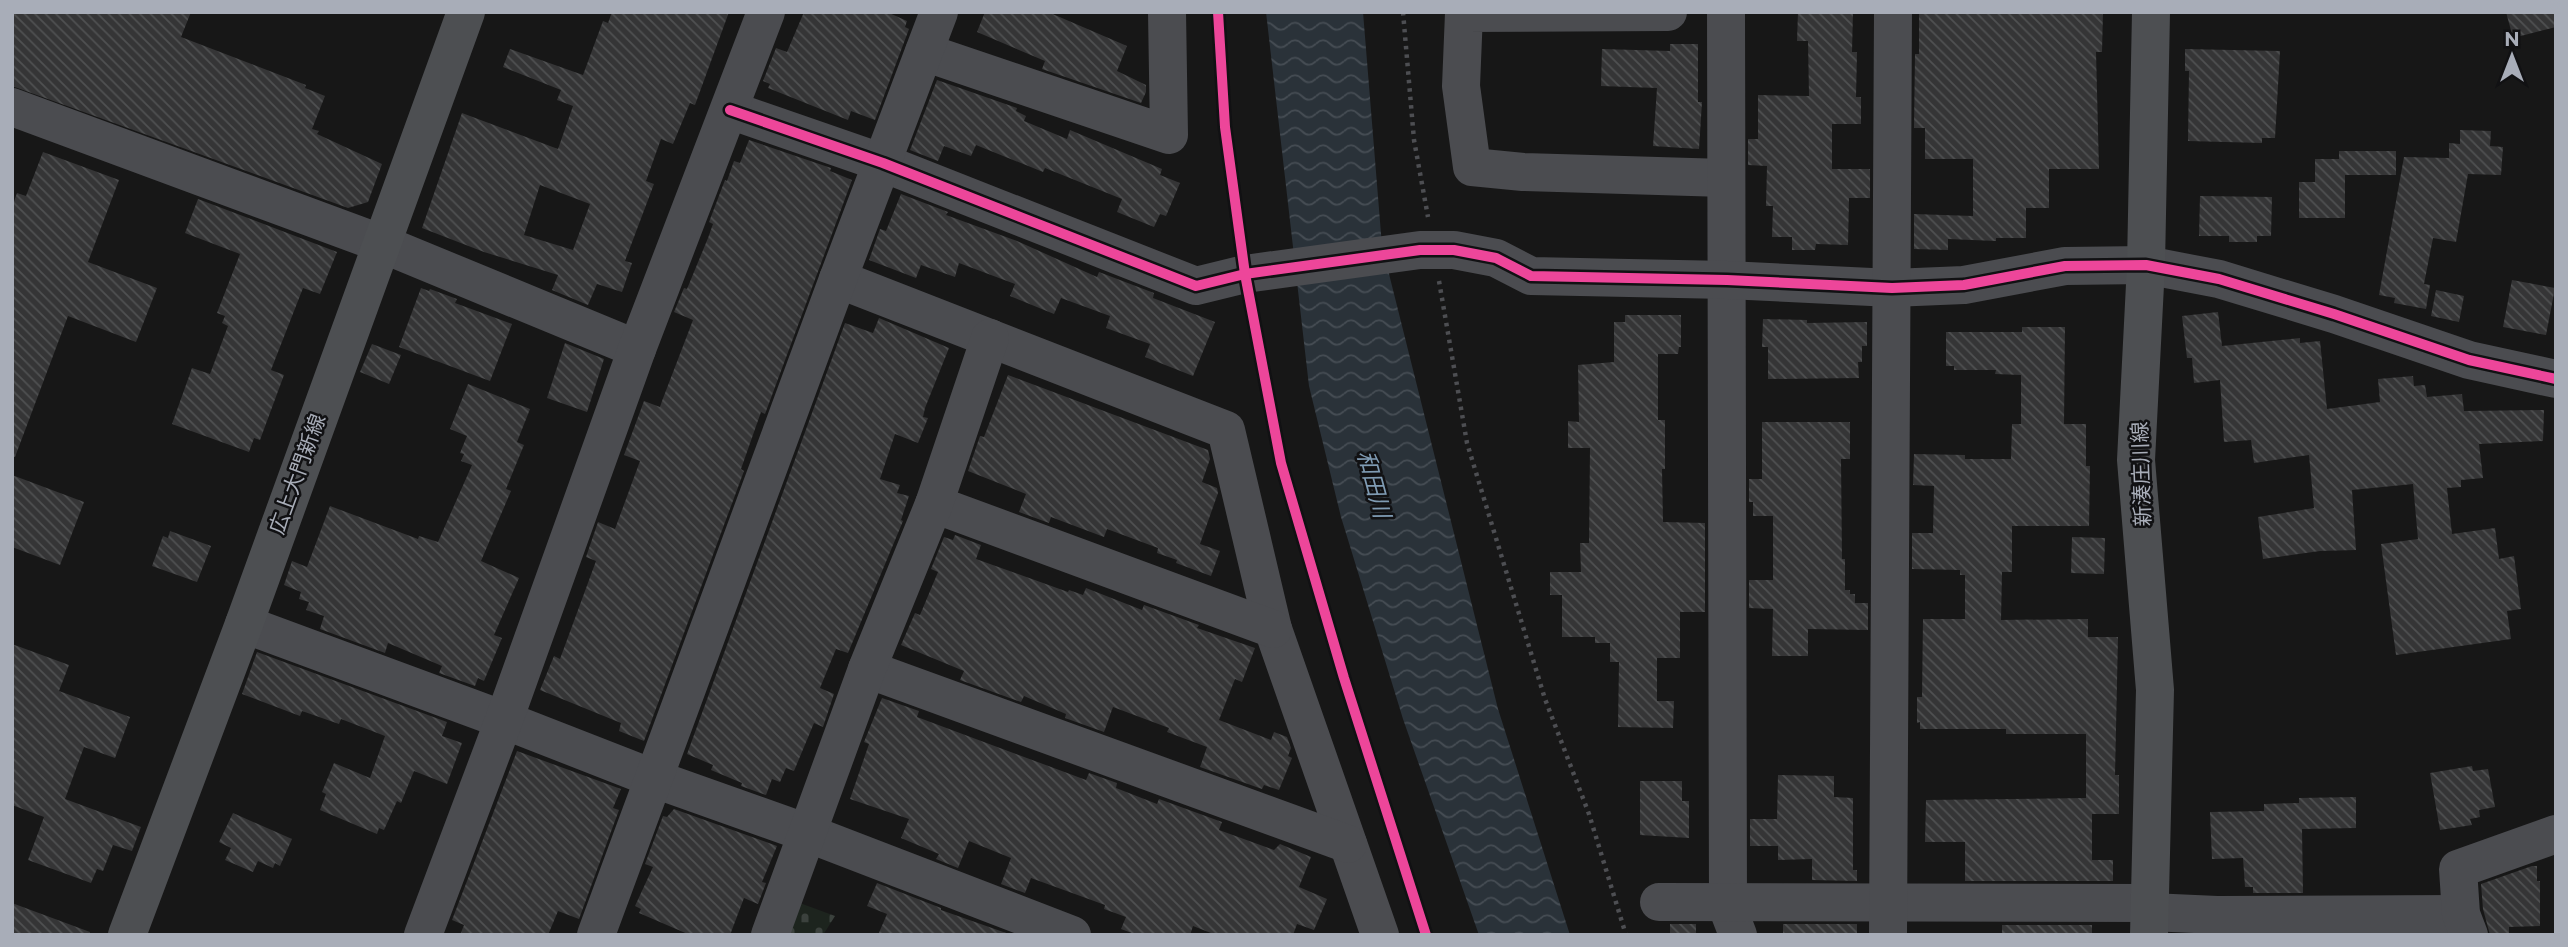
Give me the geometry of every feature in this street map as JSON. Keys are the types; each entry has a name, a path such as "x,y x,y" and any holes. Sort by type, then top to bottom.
{"main road":[{"name":"広上大門新線","path":"127,935 244,624 466,12"},
{"name":"新湊庄川線","path":"2150,916 2155,690 2136,460 2146,265 2151,12"}],"street":[{"path":"423,935 504,720 637,349 766,12"},
{"path":"596,935 939,12"},
{"path":"924,52 1169,135 1167,12"},
{"path":"1668,12 1464,13 1461,86 1472,167 1523,172 1725,178"},
{"path":"1726,12 1725,258 1733,919"},
{"path":"1888,918 1893,12"},
{"path":"12,107 380,243 637,349"},
{"path":"730,110 883,163 1196,286 1245,274 1427,250 1454,250 1496,258 1531,276 1727,279 1892,288 1964,285 2065,266 2146,265 2219,279 2334,314 2469,360 2556,379"},
{"path":"838,279 1226,429 1273,629 1380,935"},
{"path":"771,935 867,669 934,504 990,338"},
{"path":"934,504 1273,629"},
{"path":"244,624 655,779 807,833 1072,935"},
{"path":"867,669 1348,844"},
{"path":"1659,902 1733,919 2217,915 2465,924 2458,869 2556,834"}],"path":[{"path":"1403,12 1413,141 1427,250 1467,443 1545,699 1589,814 1626,935"}],"green space":[{"path":"797,902 835,916 823,935 785,935"}],"water":[{"name":"和田川","path":"1266,12 1363,12 1382,246 1498,709 1570,935 1479,935 1403,719 1341,517 1309,386"}],"building":[{"path":"12,12 191,12 181,37 306,85 305,88 325,96 312,129 319,131 317,134 382,164 368,202 348,208 12,86"},
{"path":"612,12 729,12 695,105 690,103 673,144 661,139 646,181 654,184 625,261 632,263 622,292 597,284 588,305 552,290 558,275 484,252 422,228 462,113 558,149 573,106 557,100 561,90 503,67 510,49 583,75 603,21 608,23","holes":["540,185 590,204 573,250 524,235"]},
{"path":"804,12 887,12 907,21 905,27 909,29 875,120 851,111 848,120 768,88 770,84 763,81 776,48 787,52"},
{"path":"985,12 1048,12 1127,46 1117,71 1146,85 1141,103 1042,69 1045,61 977,32"},
{"path":"1798,12 1853,12 1852,52 1857,52 1856,97 1861,97 1861,124 1832,124 1832,169 1870,169 1870,198 1849,198 1848,245 1816,244 1815,250 1792,250 1792,237 1772,237 1773,206 1766,206 1767,166 1748,165 1748,139 1758,139 1758,95 1809,96 1808,41 1797,41"},
{"path":"1919,12 2103,12 2102,52 2096,52 2099,169 2049,169 2049,208 2026,208 2026,238 1996,238 1996,241 1948,239 1948,250 1914,249 1914,214 1973,216 1973,159 1925,159 1925,128 1914,128 1915,54 1919,54"},
{"path":"2506,12 2556,12 2556,27 2513,38"},
{"path":"1670,44 1698,44 1698,102 1702,102 1699,149 1653,146 1657,88 1601,86 1602,49 1670,51"},
{"path":"2185,49 2280,51 2275,138 2262,138 2262,143 2188,141 2189,71 2185,71"},
{"path":"937,80 1017,108 1016,111 1026,116 1024,121 1067,139 1070,130 1162,169 1160,175 1180,183 1166,216 1160,214 1154,227 1117,212 1122,199 1045,168 1043,172 976,145 971,156 944,146 938,161 910,150"},
{"path":"2460,130 2491,131 2490,146 2503,147 2501,175 2468,174 2456,242 2433,238 2424,284 2430,285 2426,309 2394,303 2395,298 2379,295 2404,157 2449,158 2449,143 2460,144"},
{"path":"749,140 831,168 830,171 852,180 765,414 761,412 741,469 744,471 644,741 619,731 621,723 540,690 554,656 560,659 596,561 586,557 598,522 615,529 640,461 624,455 644,401 660,407 693,320 674,312 684,288 687,289 708,238 713,224 709,222 725,180 727,181 734,161 740,163"},
{"path":"2339,151 2396,151 2396,175 2345,175 2345,218 2299,218 2299,182 2315,182 2315,159 2339,159"},
{"path":"43,152 119,180 88,262 157,288 136,342 68,316 15,457 12,457 12,207 17,193 26,196"},
{"path":"901,194 1097,277 1099,272 1154,293 1153,298 1215,322 1193,376 1145,357 1150,344 1106,328 1110,316 1061,298 1054,314 1010,296 1015,284 959,263 955,277 921,265 916,278 869,260 880,229 886,231"},
{"path":"2200,196 2272,197 2271,236 2257,236 2257,242 2229,242 2229,236 2199,236"},
{"path":"198,199 337,252 320,294 303,288 271,370 284,375 260,440 254,438 249,452 172,424 192,368 210,374 228,326 222,323 225,316 217,313 240,254 185,233"},
{"path":"2512,280 2555,288 2546,335 2503,327"},
{"path":"421,288 457,299 455,303 512,324 490,381 399,347"},
{"path":"2436,290 2464,296 2459,322 2431,316"},
{"path":"2218,312 2222,346 2300,338 2300,343 2320,341 2327,409 2380,402 2378,379 2413,376 2414,386 2425,385 2427,397 2462,394 2464,411 2544,410 2543,441 2479,444 2483,478 2461,480 2461,487 2447,488 2452,534 2495,528 2499,559 2514,556 2521,609 2507,611 2511,639 2396,655 2381,544 2418,539 2413,484 2352,490 2356,550 2320,551 2263,559 2258,517 2314,508 2309,455 2254,463 2251,440 2224,442 2220,380 2194,383 2192,358 2187,358 2182,316"},
{"path":"1625,315 1681,315 1681,347 1678,354 1658,354 1658,420 1665,420 1663,522 1705,523 1705,612 1680,612 1680,658 1657,658 1657,701 1674,701 1673,728 1618,727 1619,662 1610,662 1610,643 1595,643 1595,637 1562,637 1562,595 1550,595 1550,572 1581,572 1580,543 1589,543 1590,448 1568,448 1568,421 1579,422 1578,365 1614,362 1614,322 1625,322"},
{"path":"879,318 949,348 925,408 923,417 928,418 918,443 895,434 880,479 900,485 897,493 909,496 901,520 903,521 848,653 836,649 820,688 834,694 823,727 814,723 794,771 786,768 780,782 772,779 766,795 741,786 742,783 711,770 713,765 687,754 845,323 873,333"},
{"path":"1763,319 1807,320 1807,323 1867,322 1867,346 1862,346 1862,362 1858,362 1859,378 1768,379 1768,347 1762,347"},
{"path":"2022,327 2065,327 2064,424 2086,424 2086,466 2090,466 2089,526 2012,526 2012,572 2002,572 2001,620 2088,619 2088,637 2118,637 2115,775 2119,775 2119,814 2092,814 2092,860 2113,860 2113,881 1965,881 1965,842 1925,842 1926,800 2086,798 2086,734 2006,734 2006,729 1920,729 1920,722 1917,723 1917,697 1922,697 1923,619 1965,619 1965,575 1960,575 1960,570 1912,569 1912,533 1933,533 1934,486 1913,485 1914,454 1965,455 1965,459 2011,459 2012,424 2021,424 2021,375 1995,374 1996,370 1954,370 1954,366 1946,366 1946,332 2022,332"},
{"path":"565,343 604,359 587,412 547,398"},
{"path":"372,344 401,355 389,384 360,372"},
{"path":"1008,375 1208,450 1210,459 1202,482 1217,488 1218,493 1200,544 1220,551 1211,576 1157,553 1158,548 1107,529 1104,537 1051,517 1049,523 1019,512 1026,494 968,471 980,436 984,437"},
{"path":"468,384 530,409 517,442 524,445 506,489 511,491 481,561 519,578 494,635 502,638 484,681 478,678 475,686 439,673 442,666 388,643 385,653 320,629 324,616 306,610 309,602 299,599 301,592 284,585 292,561 307,567 330,506 418,539 419,536 438,542 472,465 461,461 464,454 460,453 467,436 450,429"},
{"path":"1762,422 1850,422 1850,459 1841,459 1842,559 1845,559 1845,590 1855,594 1855,603 1868,603 1868,630 1808,629 1808,656 1772,656 1773,609 1749,608 1749,580 1773,580 1773,516 1753,516 1753,502 1749,502 1749,479 1762,479"},
{"path":"12,475 84,502 60,565 12,547"},
{"path":"170,531 211,546 197,582 152,566 163,536 168,538"},
{"path":"955,535 981,545 976,559 1068,592 1069,590 1083,595 1086,588 1142,610 1144,605 1199,625 1197,628 1255,648 1242,682 1235,679 1219,720 1271,740 1274,732 1287,737 1291,748 1288,756 1292,758 1279,790 1264,785 1262,789 1200,767 1207,747 1167,732 1169,728 1113,707 1104,732 1065,718 1066,714 1024,696 1021,702 960,680 964,671 901,645 915,613 920,615 938,572 931,569 944,537 953,540"},
{"path":"2072,537 2105,538 2104,574 2071,573"},
{"path":"12,644 69,665 59,691 130,717 115,758 84,747 65,799 141,827 132,851 113,845 103,871 97,869 91,883 28,860 44,817 12,805"},
{"path":"257,652 447,722 442,736 462,743 447,784 414,771 401,803 397,801 384,830 379,828 377,834 320,810 326,794 322,792 334,763 370,778 385,736 341,719 339,724 302,711 300,716 242,694"},
{"path":"882,698 919,711 917,717 1086,780 1089,773 1117,783 1116,788 1157,804 1159,799 1222,822 1219,830 1274,850 1280,844 1311,857 1299,887 1327,899 1314,930 1297,924 1293,935 1216,935 1193,926 1190,935 1137,935 1121,929 1126,917 1104,909 1105,905 1031,878 1025,893 1001,884 1011,858 969,841 958,868 936,859 939,854 901,838 909,819 850,799 869,744 864,742"},
{"path":"517,751 621,789 613,808 619,810 579,919 558,911 548,935 460,935 464,925 452,920"},
{"path":"2472,766 2473,771 2488,769 2495,807 2479,810 2480,817 2470,819 2472,825 2440,830 2430,773"},
{"path":"1778,775 1834,776 1834,797 1853,798 1853,870 1857,870 1857,881 1812,880 1812,859 1778,860 1778,846 1750,846 1750,819 1777,819"},
{"path":"1640,781 1682,781 1682,801 1689,801 1689,838 1640,835"},
{"path":"2356,797 2356,828 2302,829 2303,893 2253,893 2253,887 2245,887 2243,858 2212,859 2210,812 2264,811 2264,804 2299,803 2299,798"},
{"path":"674,809 777,846 762,882 766,883 758,904 744,898 730,935 690,935 639,913 641,909 635,906 653,867 645,864 663,816 667,817"},
{"path":"233,813 292,839 280,866 275,863 273,868 258,861 253,872 225,860 231,848 219,842"},
{"path":"2537,866 2537,881 2540,881 2540,926 2509,927 2509,935 2490,935 2483,909 2481,884"},
{"path":"877,883 941,910 1009,934 878,935 887,914 867,906"},
{"path":"12,903 90,932 90,935 12,935"},
{"path":"1670,924 1696,924 1696,935 1670,935"},
{"path":"1783,924 1857,924 1857,935 1783,935"},
{"path":"2002,925 2092,925 2092,935 2002,935"}],"cycle path":[{"path":"1218,12 1225,127 1245,274 1281,463 1344,678 1426,935"},
{"path":"730,110 883,163 1196,286 1245,274 1420,250 1454,250 1496,258 1531,276 1727,280 1892,288 1964,285 2065,266 2146,265 2219,279 2334,314 2469,360 2556,379"}]}
